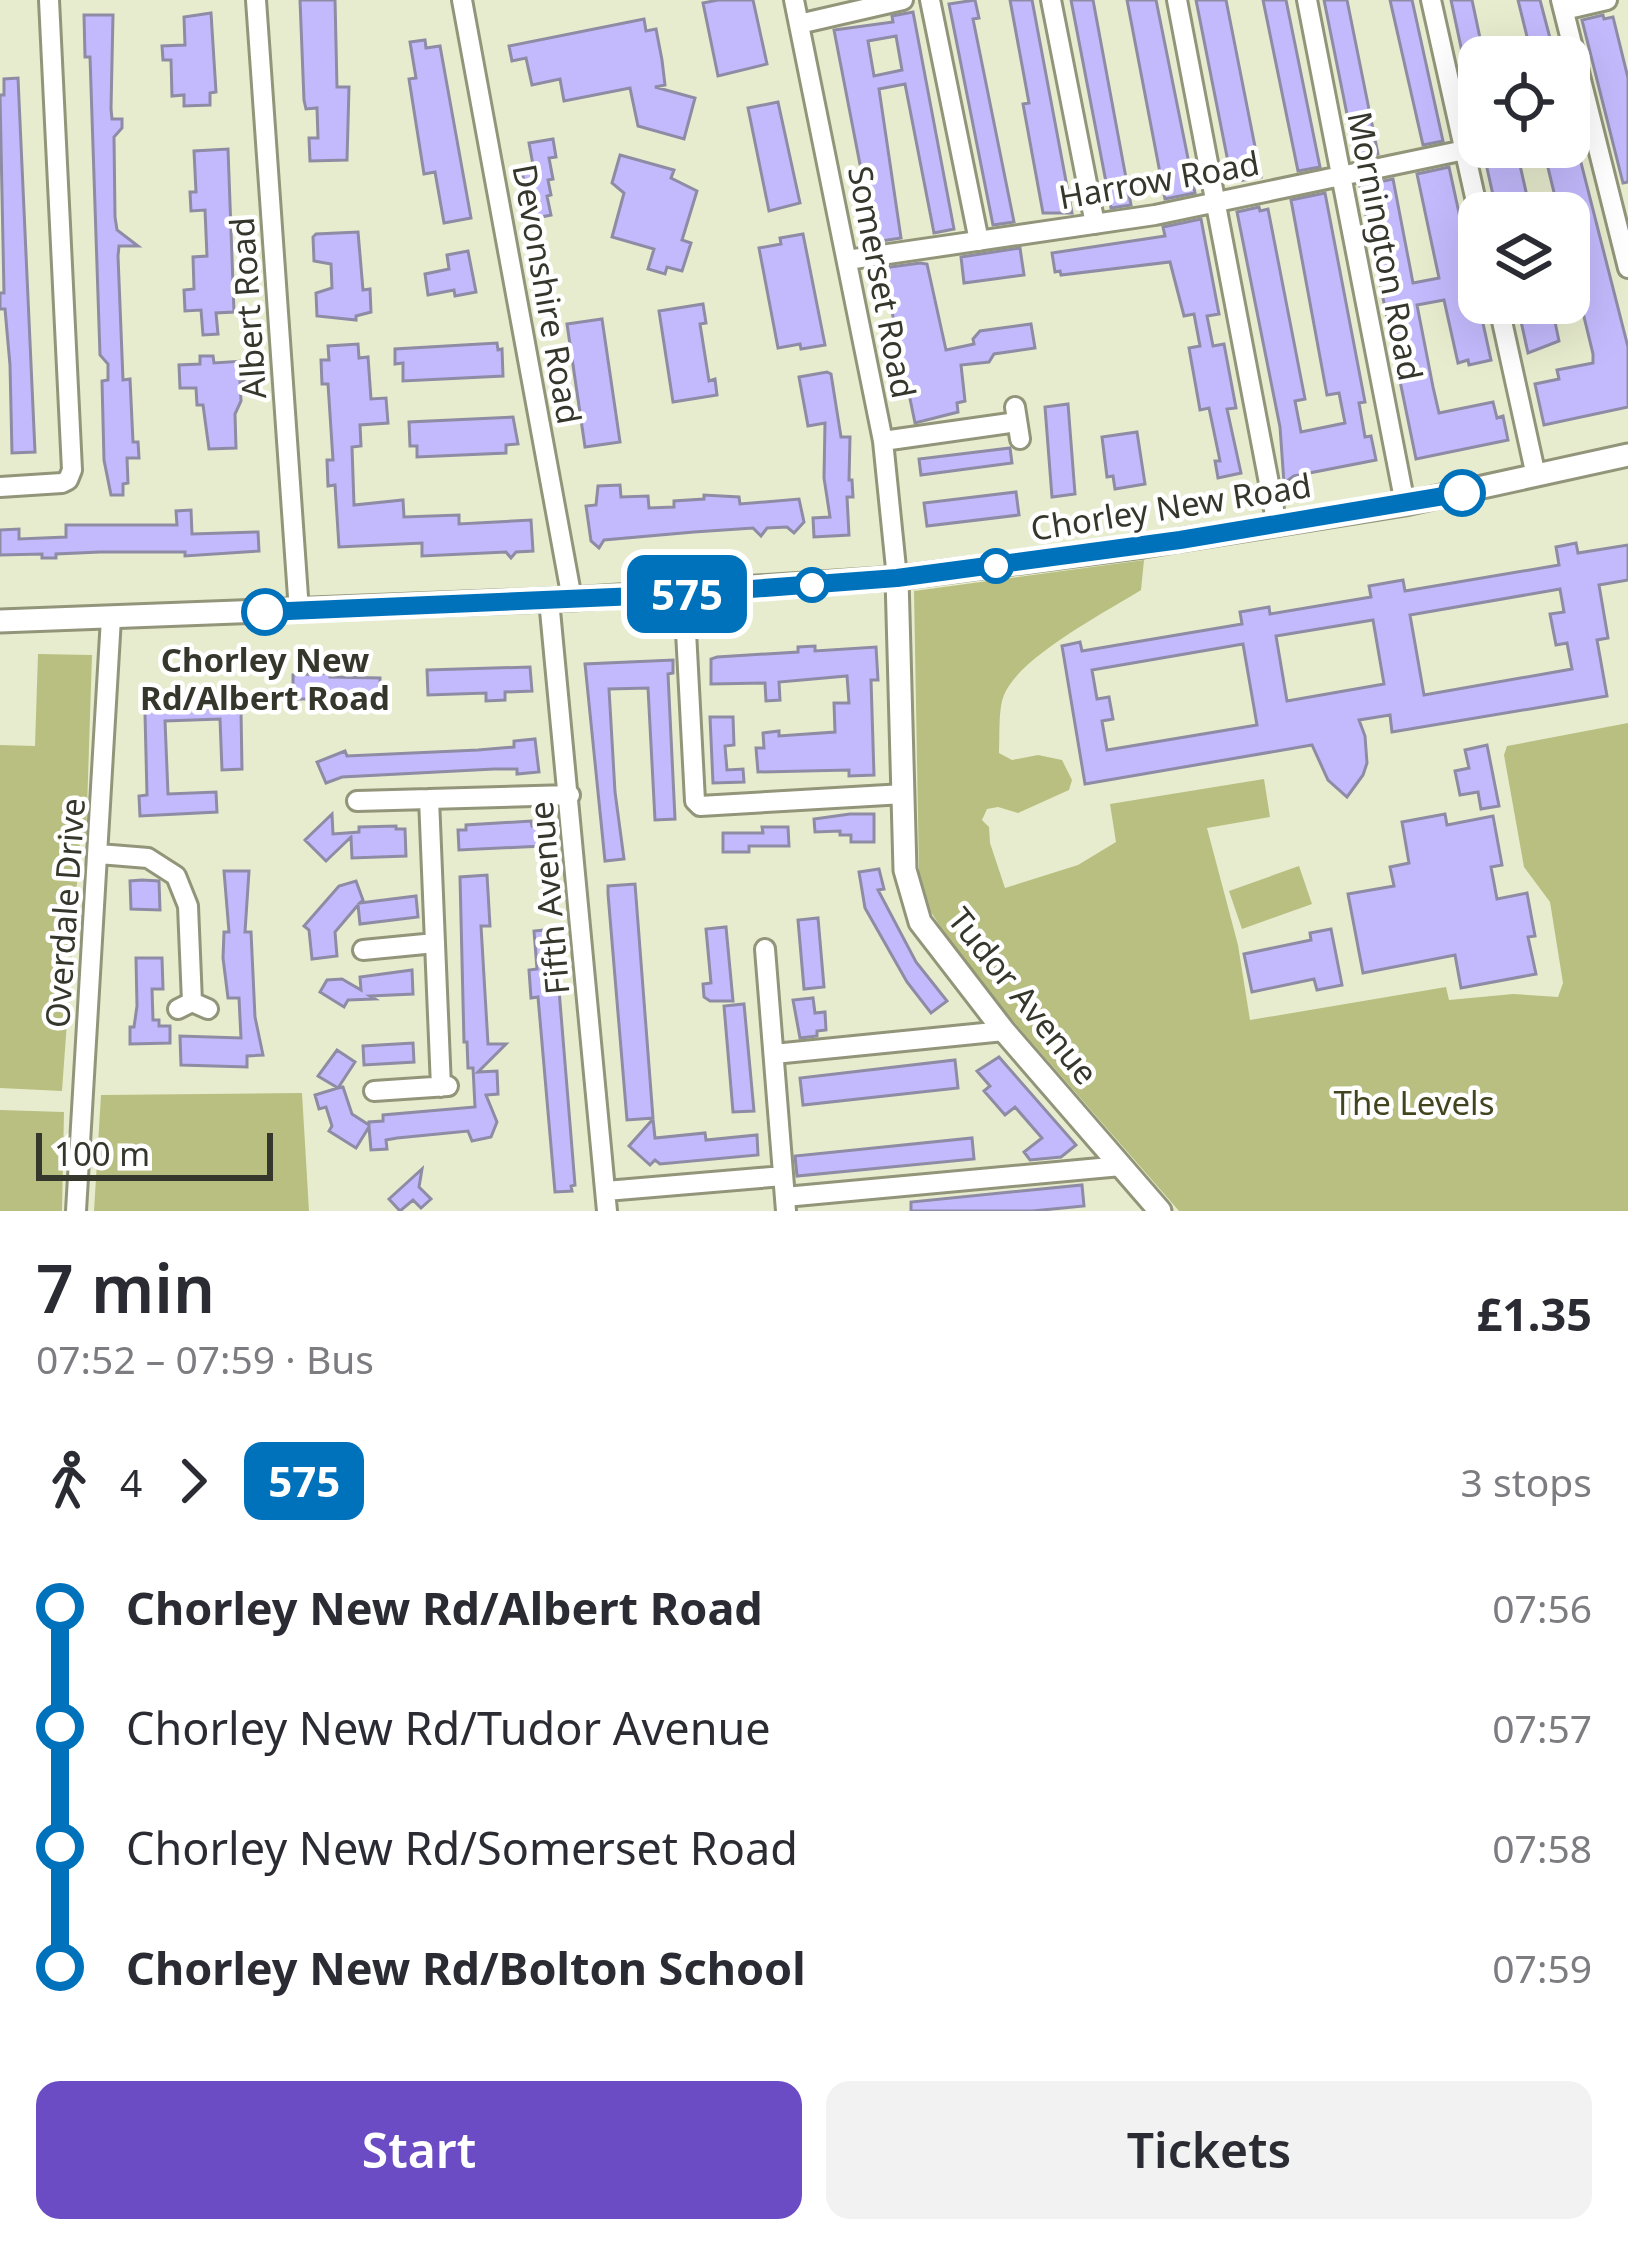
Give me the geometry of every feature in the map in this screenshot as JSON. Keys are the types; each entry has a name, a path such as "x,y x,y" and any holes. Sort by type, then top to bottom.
{"main road":[{"name":"Chorley New Road","path":"0,621 684,594 897,578 1405,504 1628,455"},
{"name":"Tudor Avenue","path":"897,578 905,870 920,922 1004,1030 1160,1211"}],"street":[{"path":"0,487 62,483 72,470 49,0"},
{"name":"Albert Road","path":"256,0 299,611"},
{"name":"Devonshire Road","path":"462,0 572,599"},
{"name":"Somerset Road","path":"794,0 884,441 897,578"},
{"path":"799,23 903,0"},
{"path":"930,0 979,241"},
{"path":"1052,0 1095,224"},
{"path":"1177,0 1277,525"},
{"name":"Mornington Road","path":"1307,0 1405,504"},
{"path":"1431,0 1458,97"},
{"path":"1607,0 1563,5 1628,268"},
{"name":"Harrow Road","path":"847,260 1095,224 1458,151"},
{"path":"1503,324 1536,476"},
{"path":"884,441 1017,423"},
{"path":"684,594 695,801 700,806 904,794"},
{"name":"Fifth Avenue","path":"549,600 607,1201 783,1176"},
{"name":"Overdale Drive","path":"76,1211 111,618"},
{"path":"357,801 570,795"},
{"path":"374,1091 447,1086 429,799"},
{"path":"99,854 148,858 176,876 188,906 193,1006"},
{"path":"363,950 435,943"},
{"path":"765,949 786,1204 1121,1166"},
{"path":"774,1054 1004,1030"}],"green space":[{"name":"The Levels","path":"1144,560 1141,590 1045,651 1013,680 1004,695 999,753 1012,760 1038,755 1062,760 1072,780 1069,790 1018,813 987,809 982,820 989,827 1005,888 1078,865 1116,842 1110,804 1264,779 1270,817 1207,828 1238,945 1250,1020 1446,987 1449,1000 1513,994 1558,997 1563,983 1550,902 1524,867 1504,755 1507,746 1628,723 1628,1211 1179,1211 967,968 931,912 919,873 914,591"},
{"path":"38,654 92,655 86,840 80,841 62,1091 0,1088 0,745 35,746"},
{"path":"1299,866 1312,904 1242,929 1229,891"},
{"path":"302,1093 309,1211 94,1211 101,1095"},
{"path":"0,1110 64,1112 62,1211 0,1211"}],"building":[{"path":"300,0 335,0 337,87 349,87 347,160 310,161 309,138 318,138 317,108 306,109 304,100"},
{"path":"753,0 767,64 718,76 703,3"},
{"path":"975,0 979,18 973,19 1014,222 993,225 949,4"},
{"path":"1010,0 1032,0 1072,213 1043,213"},
{"path":"1071,0 1093,0 1131,205 1111,208"},
{"path":"1127,0 1156,0 1195,193 1165,199"},
{"path":"1196,0 1226,0 1261,177 1232,182"},
{"path":"1263,0 1286,0 1320,167 1298,171"},
{"path":"1324,0 1347,0 1378,154 1356,159"},
{"path":"1390,0 1412,0 1443,141 1423,145"},
{"path":"1451,0 1472,0 1480,36 1459,36"},
{"path":"1518,0 1540,0 1549,36 1527,36"},
{"path":"913,12 954,229 934,233 905,84 879,89 901,238 875,242 834,30 893,22 892,16","holes":["896,36 902,70 874,76 868,41"]},
{"path":"211,13 216,92 210,93 210,105 184,106 184,95 172,96 171,60 163,60 162,46 185,45 184,17"},
{"path":"84,15 113,15 111,109 112,119 122,119 122,128 114,137 115,217 117,230 138,246 119,246 118,256 123,380 130,379 133,442 138,442 139,458 127,458 128,483 123,484 123,495 111,495 104,460 102,381 108,380 108,364 100,355 90,57 85,57"},
{"path":"1613,17 1628,78 1628,182 1623,183 1590,36 1582,20"},
{"path":"644,19 646,31 656,29 662,60 665,85 655,87 695,98 684,139 638,126 630,88 564,101 560,79 532,85 526,58 512,61 509,46"},
{"path":"425,40 426,48 440,46 471,218 444,223 435,172 424,174 409,79 416,78 410,42"},
{"path":"18,78 35,452 12,453 10,365 5,309 0,309 0,293 4,293 0,95 4,95 4,79"},
{"path":"778,102 800,203 769,211 748,108"},
{"path":"553,139 556,157 549,158 553,179 548,180 551,195 547,196 551,215 532,219 521,167 533,165 529,143"},
{"path":"228,149 234,312 216,313 218,334 203,335 201,310 185,311 184,290 194,289 193,257 207,256 205,210 191,211 190,192 196,192 194,151"},
{"path":"620,155 674,170 671,178 697,191 682,240 691,243 682,271 667,267 665,274 648,269 654,249 612,237 624,193 612,183"},
{"path":"1449,167 1458,208 1458,324 1483,324 1491,360 1458,363 1444,300 1417,305 1439,413 1493,402 1497,418 1503,416 1508,440 1416,459 1360,186 1393,179 1413,283 1439,278 1417,174"},
{"path":"1487,168 1521,168 1526,192 1492,192"},
{"path":"1548,168 1582,168 1588,192 1554,192"},
{"path":"1325,193 1365,402 1359,403 1365,437 1371,436 1376,460 1294,476 1284,483 1280,427 1237,212 1268,209 1305,399 1295,401 1301,432 1345,423 1339,393 1327,395 1291,200"},
{"path":"1590,198 1628,347 1628,407 1544,425 1535,384 1559,379 1557,370 1593,363 1586,324 1590,324"},
{"path":"1201,219 1219,314 1207,316 1213,346 1224,344 1236,408 1227,409 1241,473 1218,478 1215,461 1220,461 1209,408 1200,410 1189,348 1200,346 1194,314 1184,316 1170,262 1061,275 1055,272 1052,253 1165,236 1163,227"},
{"path":"358,232 363,290 370,289 371,312 356,320 317,316 316,293 332,288 331,264 314,261 313,237"},
{"path":"803,234 825,345 778,348 759,248"},
{"path":"1020,248 1024,275 964,283 961,257"},
{"path":"468,251 476,292 428,295 425,274 449,269 447,255"},
{"path":"927,264 946,350 974,344 980,331 1031,324 1035,348 961,365 965,401 957,403 958,412 915,423 883,268"},
{"path":"703,304 706,323 700,324 709,381 715,379 717,395 673,402 659,311"},
{"path":"602,319 620,442 585,447 567,324"},
{"path":"1522,324 1555,324 1559,341 1528,353"},
{"path":"497,343 498,350 502,349 503,376 403,381 403,363 395,364 395,349"},
{"path":"358,344 359,358 368,357 371,399 386,398 388,423 360,425 361,446 352,447 354,505 403,500 404,517 459,515 459,524 531,520 533,551 516,552 511,558 506,552 422,556 422,543 339,547 335,485 328,486 327,460 333,460 328,384 322,384 321,360 329,360 328,346"},
{"path":"200,356 213,356 214,363 243,361 241,401 235,414 236,448 209,449 196,388 180,388 179,365 200,364"},
{"path":"827,372 841,437 850,437 853,497 847,497 849,535 814,537 813,518 830,517 824,478 825,423 808,426 799,377"},
{"path":"1068,404 1075,494 1052,497 1045,407"},
{"path":"513,417 518,444 506,445 506,453 417,457 417,446 410,446 409,422"},
{"path":"1137,432 1145,484 1115,489 1113,476 1107,477 1102,437"},
{"path":"1010,448 1012,463 921,475 919,459"},
{"path":"620,485 621,497 648,496 649,508 674,507 674,501 704,499 704,495 739,497 740,504 799,499 804,522 794,533 787,527 767,528 761,536 753,528 694,532 604,540 599,548 591,541 586,506 596,505 598,486"},
{"path":"1016,492 1019,515 927,526 924,503"},
{"path":"191,510 192,534 258,532 259,551 185,556 185,552 100,552 56,554 56,558 0,555 0,530 19,529 19,539 66,537 66,525 177,525 176,511"},
{"path":"1576,543 1578,553 1628,545 1628,580 1599,585 1608,638 1597,640 1607,696 1392,732 1390,715 1359,720 1367,763 1347,797 1328,780 1312,745 1085,784 1062,646 1080,642 1082,651 1242,624 1240,612 1269,607 1270,614 1371,597 1369,586 1403,580 1405,591 1559,565 1556,547","holes":["1560,589 1564,612 1550,614 1556,645 1567,643 1572,669 1424,695 1410,615","1373,620 1384,684 1287,701 1276,636","1243,644 1257,725 1107,750 1102,721 1113,719 1109,697 1097,699 1092,670"]},
{"path":"815,646 815,651 876,647 878,680 871,680 874,775 849,776 849,770 758,772 756,748 764,748 763,733 835,732 834,703 849,703 847,676 779,682 780,700 766,701 765,683 711,684 711,659 798,652 798,647"},
{"path":"673,660 673,673 668,674 675,819 655,820 648,688 609,689 624,859 605,861 585,664"},
{"path":"530,667 532,691 505,692 505,700 486,701 486,693 428,695 427,670"},
{"path":"330,673 330,677 380,678 380,699 293,699 293,675"},
{"path":"225,698 241,711 242,769 222,770 220,719 165,721 168,794 216,792 217,812 140,816 139,796 147,795 145,714 159,701"},
{"path":"710,717 733,717 734,745 725,746 727,770 743,769 744,782 713,783"},
{"path":"535,739 539,772 494,769 342,777 326,783 317,762 345,751 347,756 478,750 514,747 514,741"},
{"path":"1487,745 1499,806 1481,809 1478,792 1460,795 1455,771 1469,768 1465,750"},
{"path":"332,814 333,834 359,832 359,827 405,829 406,856 352,858 351,837 326,861 305,840"},
{"path":"874,814 874,842 851,842 851,835 840,835 840,831 815,832 814,819"},
{"path":"1445,814 1447,825 1493,816 1502,865 1491,867 1497,899 1527,893 1535,936 1528,937 1536,974 1461,988 1455,955 1363,973 1348,894 1394,886 1390,867 1409,863 1402,822"},
{"path":"531,821 532,826 541,825 542,846 459,850 458,830 466,830 466,825"},
{"path":"762,827 788,827 789,846 749,846 749,852 723,852 723,833 763,833"},
{"path":"879,869 884,889 878,890 916,962 947,1001 931,1013 907,982 865,908 859,872"},
{"path":"224,871 249,871 245,932 251,932 255,1017 263,1055 247,1056 247,1067 181,1065 180,1036 241,1038 239,998 228,998 223,958 224,932 229,932"},
{"path":"487,875 490,926 481,926 488,1044 506,1044 478,1072 497,1071 498,1094 486,1095 497,1122 491,1137 472,1141 468,1131 397,1138 386,1140 387,1149 371,1150 369,1127 356,1148 329,1131 326,1107 319,1109 315,1095 343,1087 352,1114 369,1125 383,1121 383,1115 475,1107 473,1068 468,1068 464,1042 460,877"},
{"path":"130,881 159,881 160,910 131,909"},
{"path":"356,881 360,903 416,896 418,917 360,924 358,905 335,932 337,956 312,959 309,930 304,926 339,886"},
{"path":"635,884 653,1118 627,1120 608,886"},
{"path":"818,918 824,987 804,989 798,920"},
{"path":"726,927 733,1001 710,1001 704,997 703,984 711,983 706,929"},
{"path":"554,929 575,1185 572,1191 555,1192 538,997 531,998 529,970 537,969 534,931"},
{"path":"1331,929 1342,985 1317,990 1314,979 1252,992 1244,954 1311,940 1310,933"},
{"path":"136,958 162,958 163,989 152,989 153,1020 159,1020 159,1026 170,1026 170,1043 130,1044 137,1006"},
{"path":"412,970 413,994 348,1000 344,1007 320,992 327,980 342,979 361,990 360,977"},
{"path":"813,998 815,1013 825,1012 826,1030 800,1038 793,1000"},
{"path":"744,1004 754,1111 733,1112 724,1006"},
{"path":"413,1043 414,1062 364,1065 363,1046"},
{"path":"337,1050 355,1062 338,1088 318,1076"},
{"path":"999,1057 1076,1145 1061,1157 1030,1160 1024,1152 1042,1138 1015,1107 1005,1115 984,1091 990,1086 977,1071"},
{"path":"955,1060 958,1088 803,1105 800,1078"},
{"path":"653,1119 655,1138 757,1135 758,1155 660,1164 655,1160 650,1165 629,1146"},
{"path":"972,1138 974,1159 797,1176 795,1156"},
{"path":"422,1169 419,1187 431,1199 421,1208 413,1200 400,1211 389,1199"},
{"path":"1082,1185 1084,1206 911,1211 911,1202"}],"bus line":[{"name":"575","path":"265,612 684,594 897,578 1049,560 1462,493"}],"place":[{"name":"Chorley New Rd/Albert Road","path":"265,612"}]}
